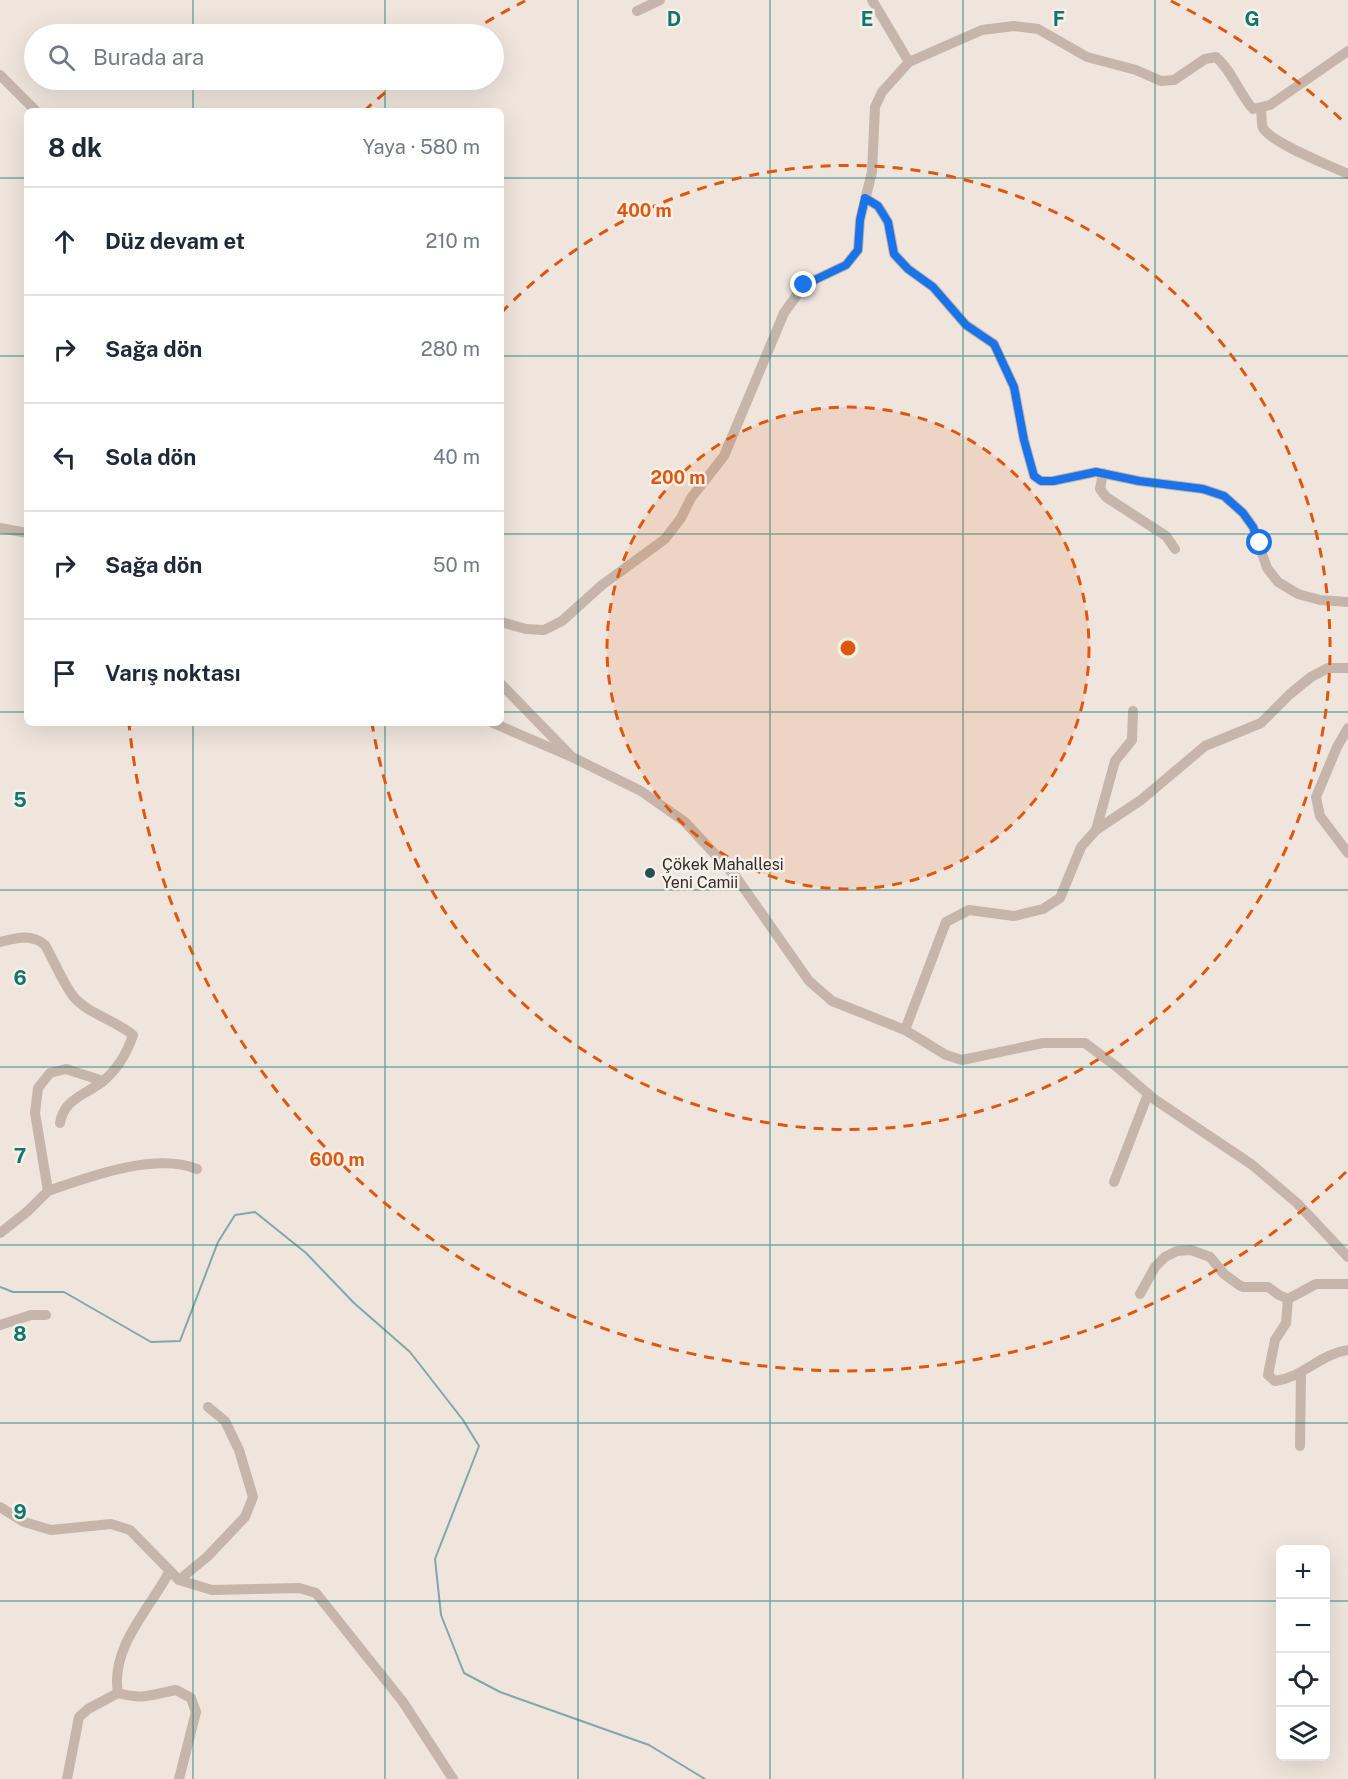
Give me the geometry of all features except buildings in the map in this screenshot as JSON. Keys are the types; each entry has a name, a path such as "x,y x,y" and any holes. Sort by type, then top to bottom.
{"street":[{"path":"637,11 660,0"},
{"path":"872,0 909,62"},
{"path":"504,623 526,629 544,630 562,621 602,585 665,539 681,518 691,498 724,456 784,314 804,285 846,265 858,250 860,220 872,172 875,106 882,92 909,62 982,30 1014,26 1038,29 1087,57 1136,70 1161,81 1174,80 1205,59 1216,57 1227,67 1253,109 1261,109 1348,51"},
{"path":"0,75 33,108"},
{"path":"1261,109 1263,128 1272,137 1348,174"},
{"path":"865,198 878,206 888,222 894,254 908,269 933,287 966,325 994,344 1014,387 1024,440 1034,476 1041,481 1053,481 1083,473 1103,473 1139,481 1203,489 1224,496 1243,513 1253,527 1267,568 1278,582 1298,594 1320,600 1348,602"},
{"path":"1103,473 1100,489 1106,497 1166,536 1174,549"},
{"path":"1,528 24,532"},
{"path":"905,1030 946,922 969,910 1014,916 1042,909 1060,898 1081,847 1096,831 1141,801 1205,746 1261,723 1311,677 1328,668 1348,669"},
{"path":"504,687 572,758"},
{"path":"1096,831 1115,762 1132,740 1133,711"},
{"path":"500,726 641,791 685,822 736,877 809,981 832,1001 905,1030 946,1055 962,1060 1043,1043 1085,1043 1148,1094 1251,1164 1297,1203 1348,1257"},
{"path":"1348,728 1337,747 1316,797 1320,816 1348,853"},
{"path":"0,942 31,937 39,940 45,945 73,996 133,1035 128,1052 103,1081 73,1099 62,1113 60,1123"},
{"path":"48,1191 35,1113 38,1088 50,1073 66,1069 103,1081"},
{"path":"1114,1182 1148,1094"},
{"path":"0,1233 48,1191 129,1166 186,1164 197,1169"},
{"path":"1140,1294 1155,1267 1165,1257 1177,1251 1191,1250 1210,1257 1224,1274 1239,1285 1268,1287 1288,1299"},
{"path":"1288,1299 1316,1284 1348,1284"},
{"path":"1288,1299 1286,1323 1275,1340 1268,1375 1275,1381 1301,1373 1334,1352 1348,1350"},
{"path":"0,1325 31,1315 46,1315"},
{"path":"1300,1446 1301,1373"},
{"path":"179,1580 207,1557 245,1517 253,1497 239,1450 225,1421 208,1407"},
{"path":"0,1508 24,1522 51,1530 111,1524 130,1530 179,1580 212,1590 299,1588 316,1593 403,1702 453,1779"},
{"path":"118,1693 116,1682 127,1642 170,1572"},
{"path":"67,1779 79,1717 88,1709 118,1693 143,1698 176,1690 191,1698 196,1712 179,1779"}],"waterway":[{"path":"0,1287 13,1292 64,1292 151,1342 180,1341 218,1242 235,1215 255,1212 306,1253 354,1303 410,1352 463,1420 479,1446 435,1559 441,1615 464,1673 500,1692 649,1745 705,1779"}],"place":[{"name":"Çökek Mahallesi Yeni Camii","path":"650,873"}],"route":[{"path":"804,285 846,265 858,250 860,220 865,198 878,206 888,222 894,254 908,269 933,287 966,325 994,344 1014,387 1024,440 1034,476 1041,481 1053,481 1096,472 1139,481 1203,489 1224,496 1243,513 1260,543"}]}
